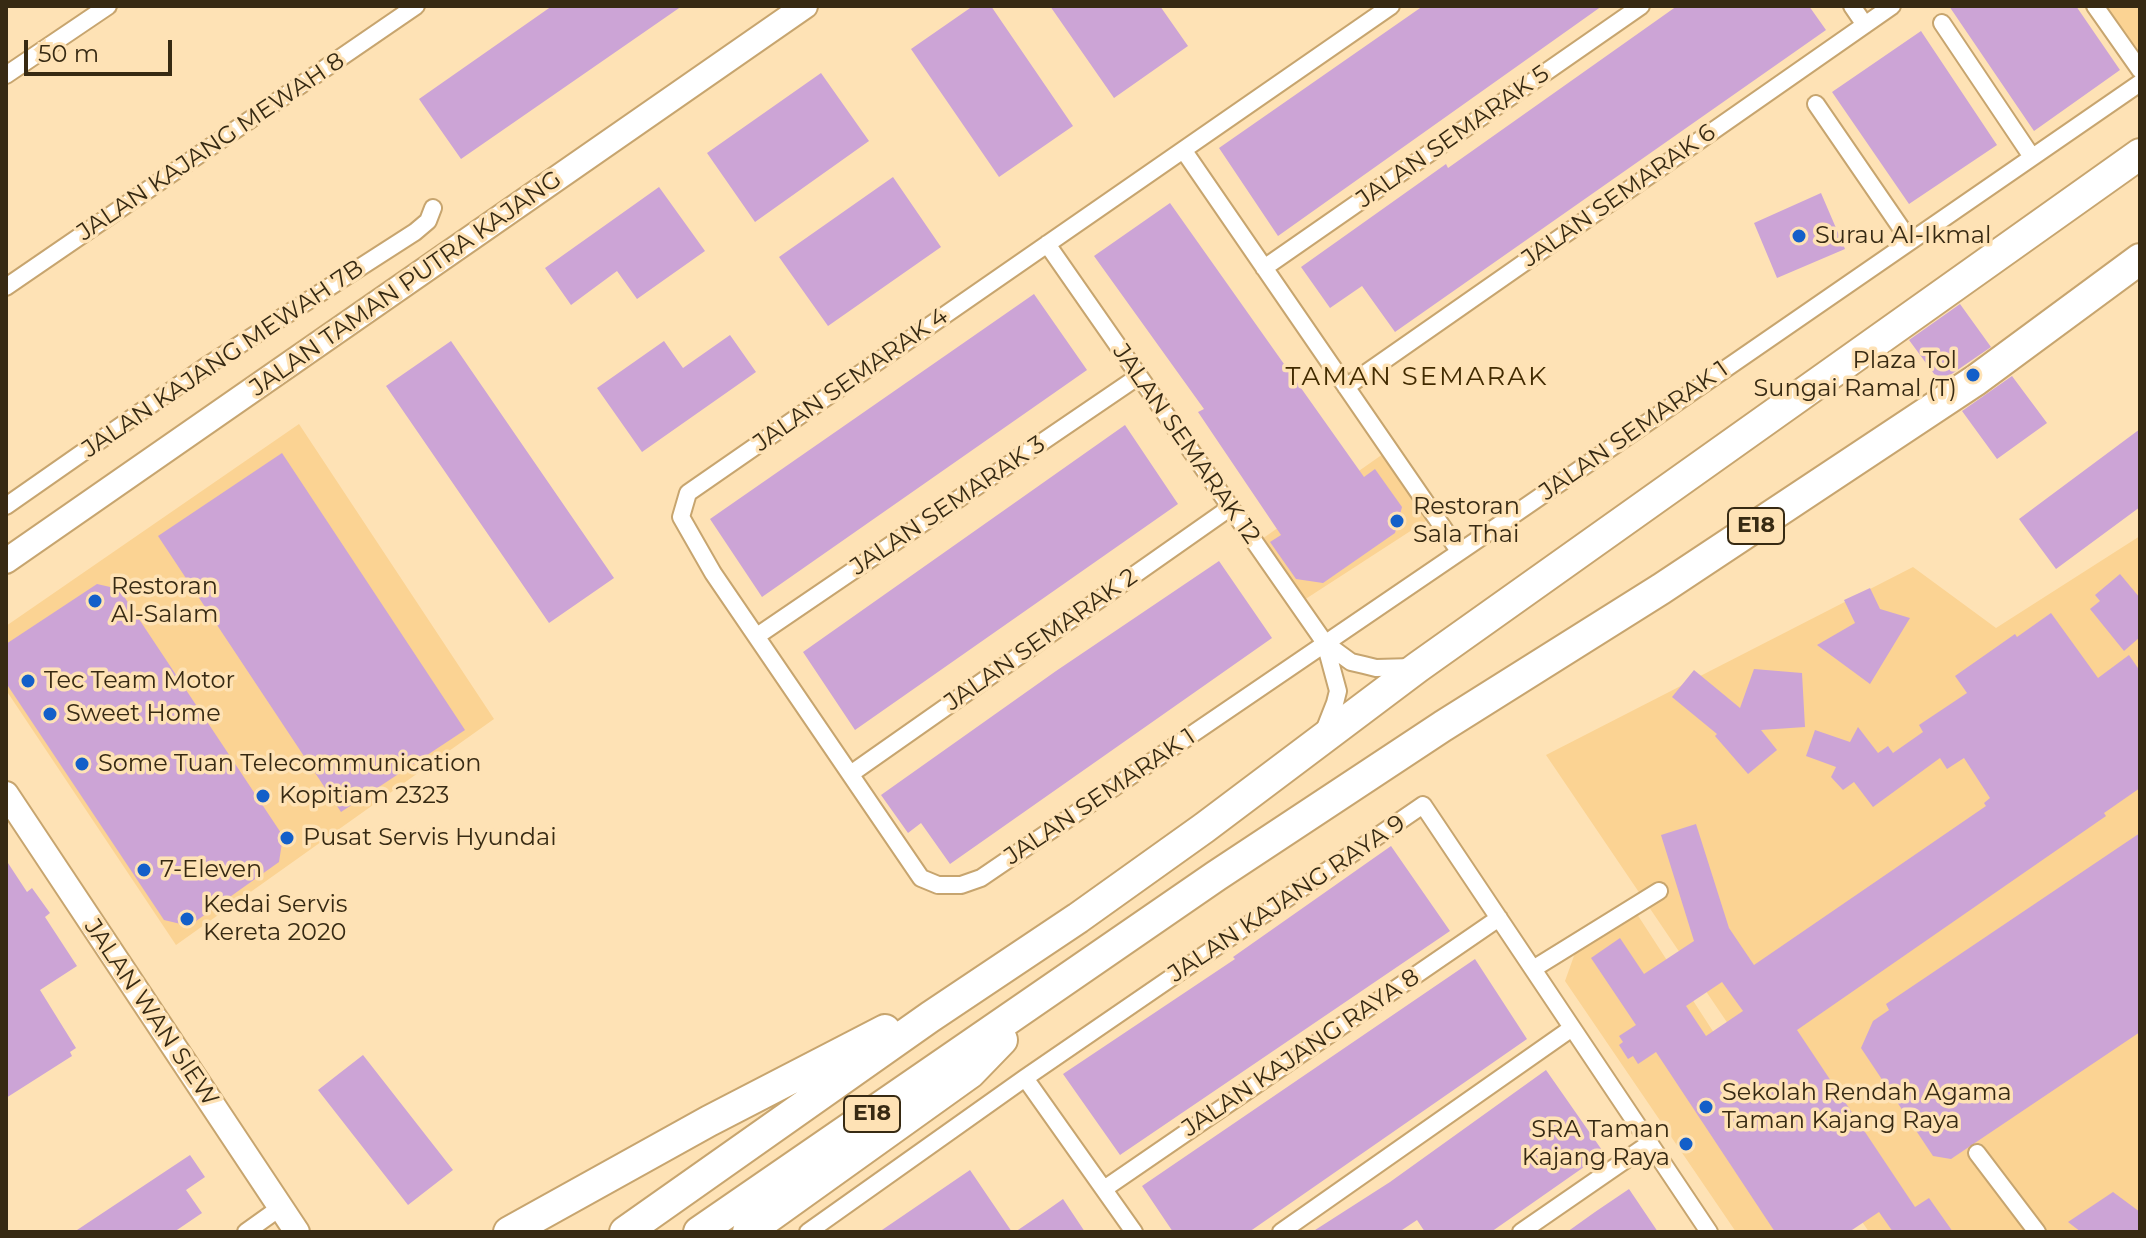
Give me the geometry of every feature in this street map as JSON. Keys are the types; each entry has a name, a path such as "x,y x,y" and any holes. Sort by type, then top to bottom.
{"highway":[{"name":"E18","path":"625,1232 987,978 1078,918 1418,667 2140,154"},
{"name":"E18","path":"699,1232 1216,876 1661,589 1963,389 2140,259"},
{"path":"511,1231 778,1084 987,978"},
{"path":"748,1232 970,1073 1045,995"}],"street":[{"path":"9,68 108,6"},
{"name":"JALAN KAJANG MEWAH 8","path":"6,287 416,6"},
{"name":"JALAN TAMAN PUTRA KAJANG","path":"6,561 805,6"},
{"name":"JALAN SEMARAK 4","path":"921,878 713,573 681,517 688,493 1391,6"},
{"name":"JALAN SEMARAK 5","path":"1264,268 1641,6"},
{"path":"1852,6 1865,25"},
{"name":"JALAN SEMARAK 6","path":"1346,387 1892,6"},
{"path":"2095,6 2140,70"},
{"path":"1942,23 2032,157"},
{"name":"JALAN SEMARAK 1","path":"921,878 938,885 961,885 981,878 2140,83"},
{"path":"1816,104 1910,241"},
{"path":"1184,151 1459,551"},
{"name":"JALAN KAJANG MEWAH 7B","path":"6,506 205,367 415,232 428,221 433,208"},
{"name":"JALAN SEMARAK 12","path":"1047,244 1325,643 1351,662 1376,668 1418,667"},
{"name":"JALAN SEMARAK 3","path":"757,636 1139,376"},
{"name":"JALAN SEMARAK 2","path":"852,773 1231,507"},
{"name":"JALAN SEMARAK 12","path":"1320,741 1338,691 1325,643"},
{"name":"JALAN WAN SIEW","path":"6,794 297,1232"},
{"name":"JALAN KAJANG RAYA 9","path":"808,1232 1025,1078 1423,805 1709,1232"},
{"path":"1533,969 1659,891"},
{"name":"JALAN KAJANG RAYA 8","path":"1104,1189 1499,918"},
{"path":"1281,1232 1572,1028"},
{"path":"1025,1078 1134,1232"},
{"path":"1521,1232 1650,1143"},
{"path":"1977,1153 2037,1232"},
{"path":"246,1232 281,1207"}],"shaded area":[{"path":"2104,6 2140,6 2140,60"},
{"path":"299,424 494,719 176,945 6,690 6,626"},
{"path":"1383,454 1429,519 1304,600 1262,539"},
{"path":"2140,536 2140,1232 1869,1232 1546,755 1913,567 1996,628"},
{"name":"Sekolah Rendah Agama Taman Kajang Raya","path":"1635,911 1843,1232 1736,1232 1565,981 1575,953"}],"building":[{"path":"552,6 682,6 461,159 419,99"},
{"path":"973,6 991,6 1073,126 999,177 911,49"},
{"path":"1050,6 1160,6 1188,46 1114,98"},
{"path":"1423,6 1602,6 1278,236 1219,148"},
{"path":"1677,6 1809,6 1826,30 1395,332 1362,286 1330,308 1301,267 1446,164 1448,168"},
{"path":"1949,6 2076,6 2120,70 2034,131"},
{"path":"1921,31 1997,145 1909,204 1832,92"},
{"path":"821,73 869,141 755,222 707,153"},
{"path":"893,177 941,247 828,326 779,257"},
{"path":"659,187 705,251 637,299 617,271 571,305 545,268"},
{"name":"Surau Al-Ikmal","path":"1821,193 1845,249 1777,278 1754,223"},
{"path":"1170,203 1364,477 1375,469 1402,507 1395,533 1323,583 1296,579 1270,542 1281,535 1198,412 1204,409 1094,256"},
{"path":"1034,294 1087,370 762,597 710,519"},
{"path":"1960,304 1991,347 1940,382 1909,340"},
{"path":"730,335 756,372 642,452 597,388 664,341 683,368"},
{"path":"451,341 614,578 549,623 386,386"},
{"path":"2012,376 2047,423 1997,459 1962,411"},
{"path":"1125,425 1178,504 855,730 803,652"},
{"path":"2140,429 2140,507 2056,569 2019,519"},
{"path":"282,453 465,730 341,812 158,536"},
{"path":"1219,561 1272,638 950,864 921,823 908,833 881,795"},
{"path":"2120,574 2140,598 2140,637 2124,651 2090,609 2100,601 2095,595"},
{"path":"97,584 119,589 283,836 279,862 189,926 164,920 6,683 6,644"},
{"path":"1870,588 1880,609 1910,618 1870,684 1817,645 1855,623 1844,600"},
{"path":"2051,613 2098,678 2129,655 2140,671 2140,788 2104,813 2106,816 1797,1030 1915,1207 1929,1198 1953,1232 1893,1232 1879,1212 1849,1232 1775,1232 1656,1052 1638,1064 1633,1056 1628,1059 1619,1045 1623,1042 1619,1036 1636,1025 1591,958 1620,938 1644,974 1694,941 1661,835 1696,824 1729,928 1754,965 1986,806 1984,803 1990,798 1964,758 1947,769 1940,758 1873,807 1854,782 1843,790 1831,777 1836,767 1806,756 1815,730 1850,742 1858,727 1878,753 1888,746 1893,753 1923,732 1919,725 1967,693 1955,676 2015,634 2017,637","holes":["1722,982 1743,1011 1706,1036 1686,1006"]},
{"path":"1754,669 1802,673 1805,727 1761,730 1777,750 1748,774 1715,736 1717,734 1672,697 1694,670 1740,708"},
{"path":"2140,833 2140,1032 1951,1159 1933,1156 1861,1048 1873,1021 1889,1010 1886,1004"},
{"path":"1391,846 1450,931 1120,1155 1063,1074 1235,959 1233,957"},
{"path":"6,860 27,892 32,888 50,913 45,917 77,966 40,990 76,1048 70,1052 72,1056 6,1098"},
{"path":"1475,959 1527,1039 1249,1232 1173,1232 1142,1186"},
{"path":"363,1055 453,1170 408,1205 318,1090"},
{"path":"1546,1070 1604,1153 1491,1232 1425,1232 1417,1220 1399,1232 1312,1232 1390,1182"},
{"path":"190,1155 205,1177 186,1190 202,1213 174,1232 74,1232"},
{"path":"970,1170 1012,1232 879,1232 904,1215"},
{"path":"1629,1189 1658,1232 1567,1232 1595,1212"},
{"path":"2113,1192 2140,1212 2140,1232 2081,1232 2068,1222"},
{"path":"1063,1199 1085,1232 1015,1232 1046,1211"}],"place":[{"name":"Surau Al-Ikmal","path":"1799,236"},
{"name":"Plaza Tol Sungai Ramal (T)","path":"1973,375"},
{"name":"Restoran Sala Thai","path":"1397,521"},
{"name":"Restoran Al-Salam","path":"95,601"},
{"name":"Tec Team Motor","path":"28,681"},
{"name":"Sweet Home","path":"50,714"},
{"name":"Some Tuan Telecommunication","path":"82,764"},
{"name":"Kopitiam 2323","path":"263,796"},
{"name":"Pusat Servis Hyundai","path":"287,838"},
{"name":"7-Eleven","path":"144,870"},
{"name":"Kedai Servis Kereta 2020","path":"187,919"},
{"name":"Sekolah Rendah Agama Taman Kajang Raya","path":"1706,1107"},
{"name":"SRA Taman Kajang Raya","path":"1686,1144"}],"district":[{"name":"TAMAN SEMARAK","path":"1417,377"}]}
